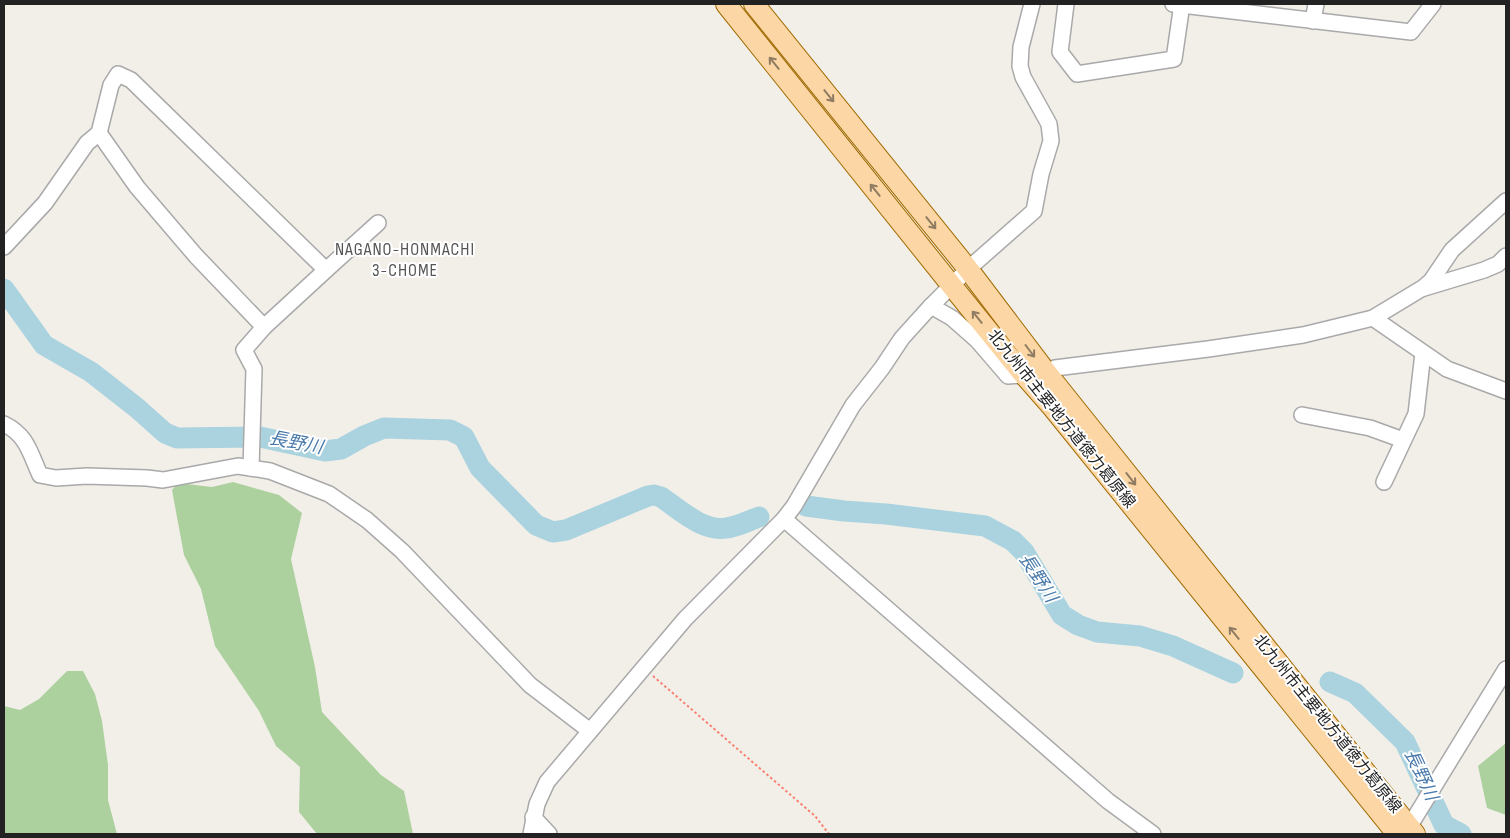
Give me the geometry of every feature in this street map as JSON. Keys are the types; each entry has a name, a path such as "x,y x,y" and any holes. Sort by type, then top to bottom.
{"main road":[{"name":"北九州市主要地方道徳力葛原線","path":"726,4 1024,375 1406,832"},
{"name":"北九州市主要地方道徳力葛原線","path":"754,4 968,269 1046,372 1406,832"}],"street":[{"path":"531,834 537,804 547,782 685,619 794,506 853,405 882,368 902,338 968,269 1034,211 1041,174 1051,141 1049,124 1023,78 1020,66 1021,46 1032,4"},
{"path":"1066,4 1060,52 1077,74 1174,58 1179,4 1411,32 1433,4"},
{"path":"1313,21 1316,4"},
{"path":"4,248 45,203 87,143 99,133 111,84 118,74 131,80 326,270"},
{"path":"99,133 137,187 166,221 196,256 264,326"},
{"path":"931,306 952,318 977,340 1008,376 1303,335 1373,318 1421,289 1431,281 1452,250 1506,201"},
{"path":"251,468 254,369 244,350 264,326 378,223"},
{"path":"1421,289 1484,270 1503,261"},
{"path":"1373,318 1447,369 1506,391"},
{"path":"1384,482 1416,414 1423,353"},
{"path":"1302,416 1370,428 1403,440"},
{"path":"4,424 14,429 22,437 40,475 56,478 87,476 163,480 238,466 270,471 329,494 367,520 402,551 530,685 590,731"},
{"path":"784,518 1108,800 1153,834"},
{"path":"1406,832 1506,668"},
{"path":"534,817 549,834"}],"path":[{"path":"643,668 815,816 829,834"}],"green space":[{"path":"233,482 279,495 302,513 291,559 315,667 322,712 381,775 404,791 413,834 317,834 299,812 300,767 276,746 259,711 215,646 201,589 184,555 172,490 178,483 212,487"},
{"path":"67,671 83,671 95,694 102,721 108,765 108,800 117,834 4,834 4,706 20,710 39,699"},
{"path":"1506,743 1506,815 1487,808 1478,766"}],"waterway":[{"name":"長野川","path":"4,289 44,345 91,372 165,433 177,438 260,437 325,451 341,449 364,436 384,428 450,430 464,437 480,468 536,525 553,532 566,530 654,495 661,497 709,527 730,527 759,517"},
{"name":"長野川","path":"806,506 985,526 1013,541 1024,552 1062,615 1078,625 1097,632 1140,636 1173,646 1233,673"},
{"name":"長野川","path":"1330,682 1355,693 1405,742 1444,825 1461,834"}],"district":[{"name":"NAGANO-HONMACHI 3-CHOME","path":"405,259"}]}
